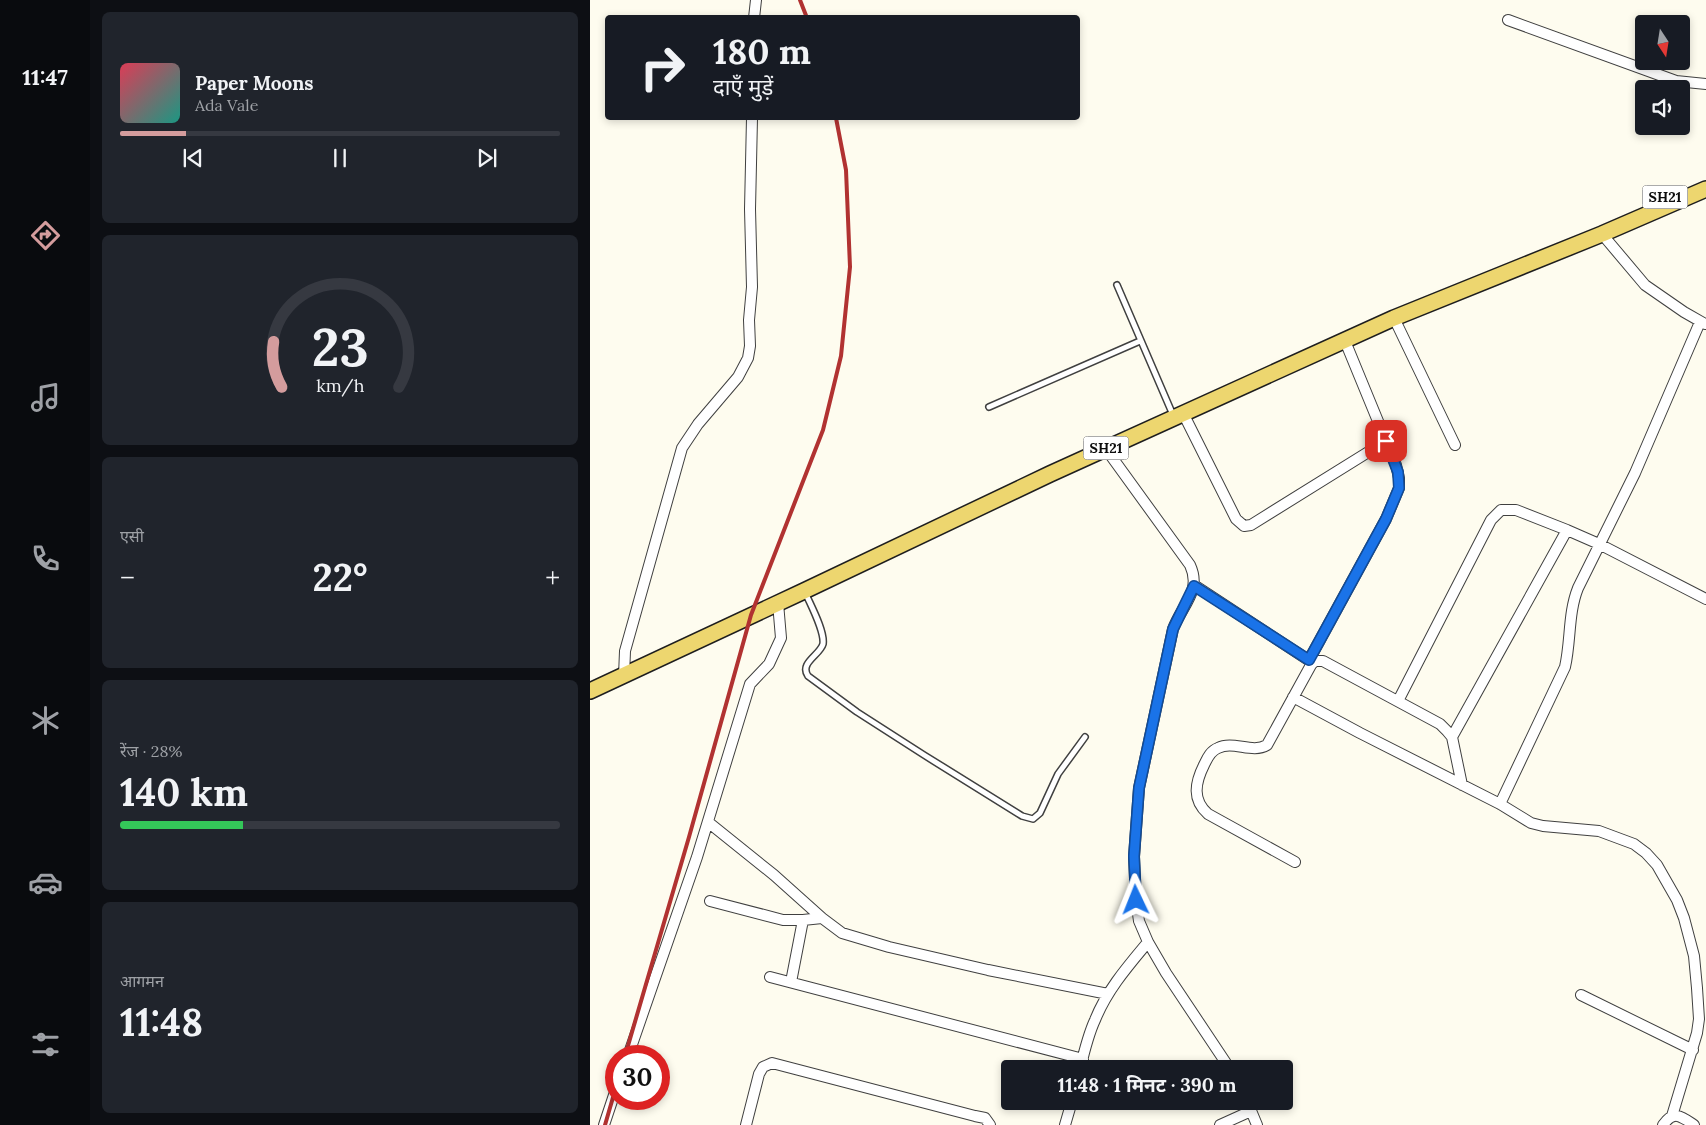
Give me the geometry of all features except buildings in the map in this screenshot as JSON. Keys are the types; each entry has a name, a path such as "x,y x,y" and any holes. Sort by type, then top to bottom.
{"main road":[{"name":"SH21","path":"1628,222 1643,207 1706,178"},
{"name":"SH21","path":"590,690 624,676 1106,448 1394,318 1648,215 1706,189"}],"street":[{"path":"754,15 756,0"},
{"path":"1508,20 1676,81 1706,84"},
{"path":"624,676 625,651 682,448 698,424 738,377 748,358 752,287 750,209 752,120"},
{"path":"1500,804 1565,667 1574,598 1635,473 1703,323 1645,286 1602,234"},
{"path":"1394,318 1455,445"},
{"path":"1294,862 1208,814 1200,804 1195,791 1198,776 1212,752 1223,746 1257,748 1267,745 1386,519 1399,488 1398,472 1345,341"},
{"path":"1179,416 1236,519 1244,526 1251,525 1386,441"},
{"path":"1106,448 1190,565 1195,578 1194,586 1173,629 1139,788 1134,856 1136,900 1139,921 1148,942 1166,973 1224,1060"},
{"path":"1398,701 1491,520 1501,510 1516,510 1567,530 1706,598"},
{"path":"1452,737 1567,530"},
{"path":"1194,586 1311,662"},
{"path":"632,1045 697,857 750,684 769,664 780,638 778,603"},
{"path":"1311,662 1323,661 1440,724 1452,737 1462,785"},
{"path":"1293,697 1500,804 1531,822 1543,826 1600,831 1634,844 1657,865 1677,900 1684,918 1694,956 1698,1019 1693,1050 1672,1116 1663,1125"},
{"path":"708,822 842,933 889,947 988,970 1108,994"},
{"path":"710,901 783,920 822,918"},
{"path":"791,982 803,920"},
{"path":"1083,1060 1095,1020 1108,994 1148,942"},
{"path":"770,976 1068,1060"},
{"path":"1581,994 1693,1050"},
{"path":"746,1125 759,1074 763,1067 772,1063 985,1118 990,1125"},
{"path":"604,1125 609,1110"},
{"path":"1066,1125 1070,1110"},
{"path":"1220,1125 1243,1110"},
{"path":"1251,1110 1257,1125"},
{"path":"1672,1116 1682,1117 1694,1125"}],"lane":[{"path":"1116,285 1140,341 1179,416"},
{"path":"989,407 1140,341"},
{"path":"804,591 823,637 822,647 806,668 806,674 857,712 1022,816 1033,818 1040,813 1058,774 1085,737"}],"railway":[{"path":"800,0 806,15"},
{"path":"628,1045 751,615 823,430 841,356 850,267 846,170 836,120"},
{"path":"605,1125 609,1110"}],"route":[{"path":"1136,900 1134,856 1139,788 1173,629 1194,586 1309,660 1386,519 1399,488 1400,478 1386,441"}]}
